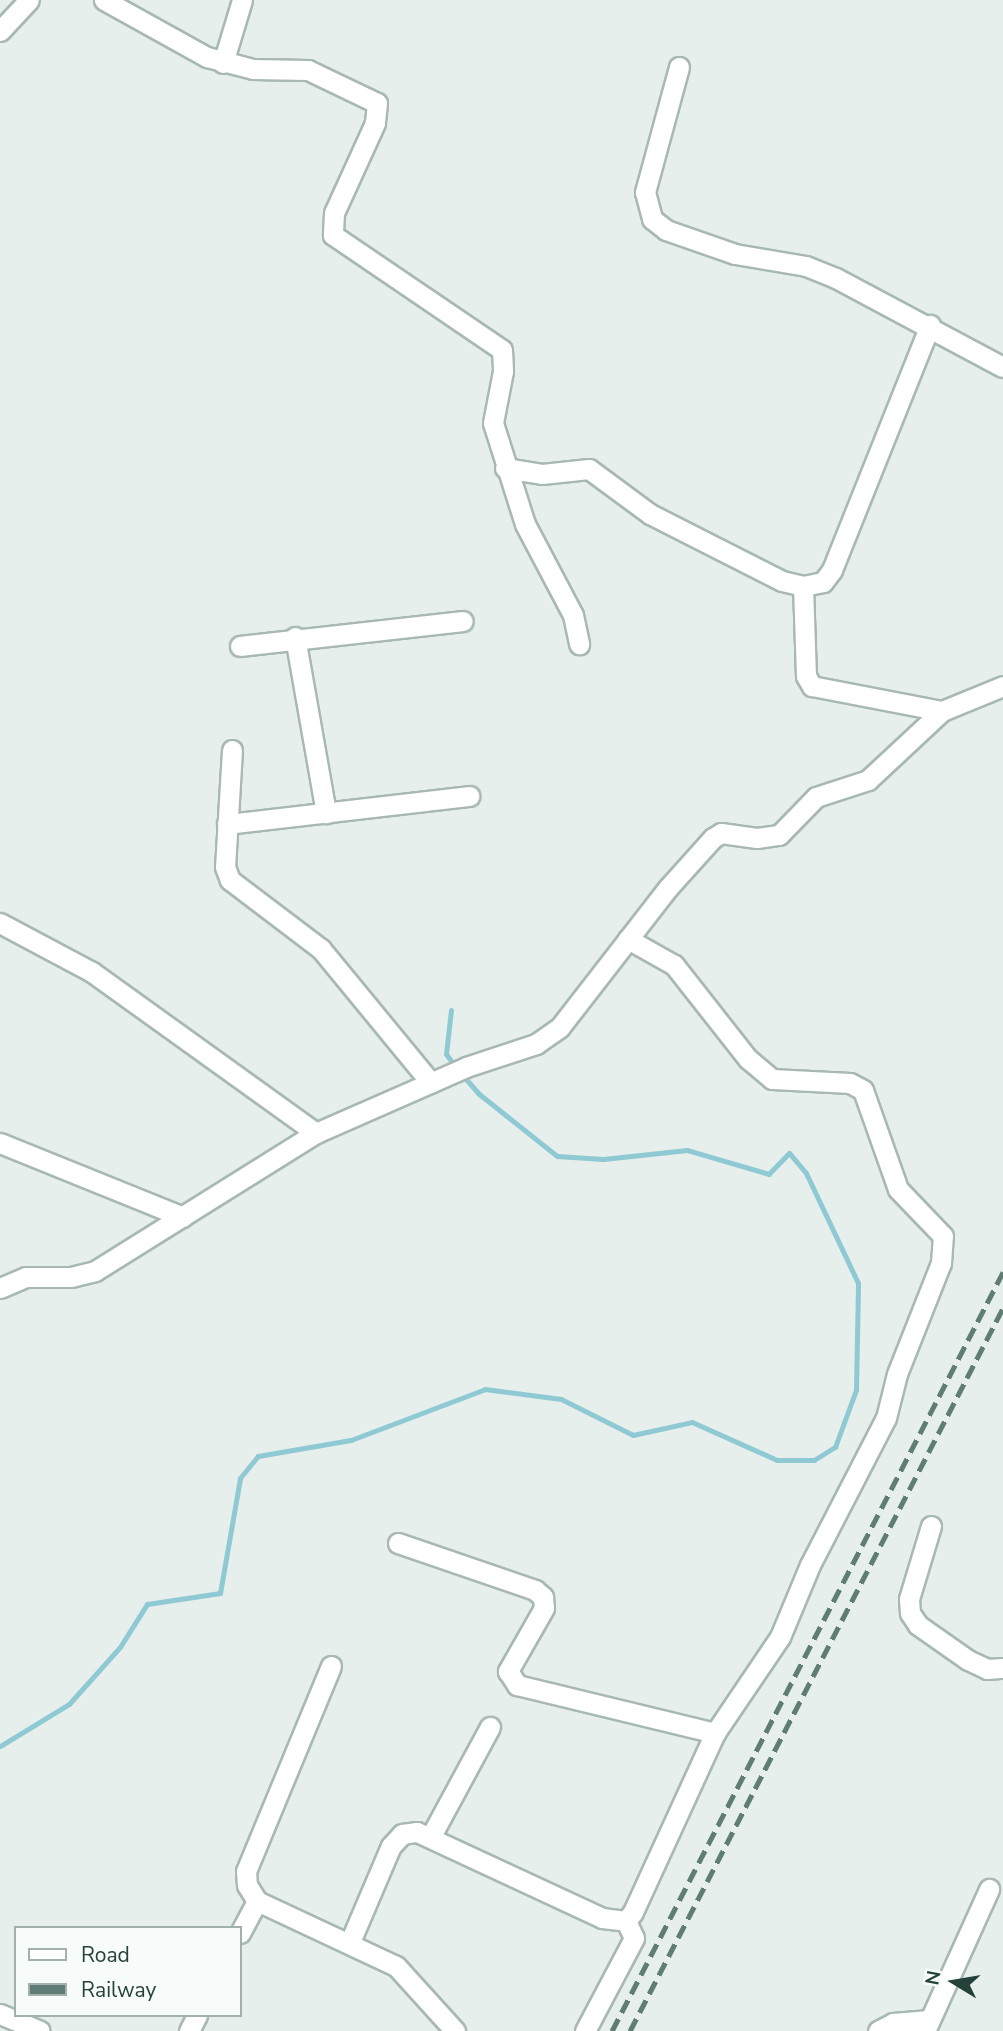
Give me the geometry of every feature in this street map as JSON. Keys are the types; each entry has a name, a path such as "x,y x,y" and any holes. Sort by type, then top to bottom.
{"street":[{"path":"0,31 29,0"},
{"path":"104,0 223,63 308,69 377,103 375,123 334,213 332,235 502,350 503,371 493,423 505,468 525,524 573,615 579,644"},
{"path":"223,63 242,0"},
{"path":"679,67 645,191 652,219 666,230 735,254 806,266 930,325 1003,367"},
{"path":"505,468 542,474 589,469 650,514 782,581 803,586 823,582 832,570 930,325"},
{"path":"803,586 806,676 812,686 942,711"},
{"path":"240,646 295,637 463,621"},
{"path":"295,637 326,813"},
{"path":"0,1288 26,1277 71,1278 95,1272 316,1133 466,1067 549,1036 713,838 732,833 757,838 779,835 816,797 868,780 942,711 1003,686"},
{"path":"232,750 225,867 230,880 321,949 434,1082"},
{"path":"228,824 469,796"},
{"path":"0,923 92,972 316,1133"},
{"path":"626,1921 642,1896 715,1733 780,1637 810,1565 886,1418 897,1374 945,1248 938,1226 898,1189 863,1090 850,1083 772,1079 748,1059 674,965 628,939"},
{"path":"0,1143 183,1217"},
{"path":"931,1526 909,1599 910,1613 918,1625 968,1660 987,1668 1003,1668"},
{"path":"398,1543 535,1590 543,1597 544,1608 508,1671 517,1685 715,1733"},
{"path":"331,1666 246,1871 257,1901 350,1942 405,1973 455,2031"},
{"path":"431,1836 490,1727"},
{"path":"350,1942 391,1846 402,1834 431,1836 496,1872 602,1918 626,1921"},
{"path":"878,2031 893,2023 926,2025 989,1889"},
{"path":"242,1929 257,1901"},
{"path":"584,2031 634,1938 626,1921"},
{"path":"0,2014 40,2031"}],"waterway":[{"path":"451,1010 446,1054 455,1066"},
{"path":"0,1746 69,1704 120,1647 147,1604 220,1593 240,1478 258,1456 351,1440 485,1389 561,1399 633,1435 692,1422 777,1460 814,1460 835,1447 856,1390 858,1283 806,1173 789,1153 769,1174 687,1150 603,1159 557,1156 479,1094 461,1073"}],"railway":[{"path":"612,2031 1003,1272"},
{"path":"630,2031 1003,1308"}]}
